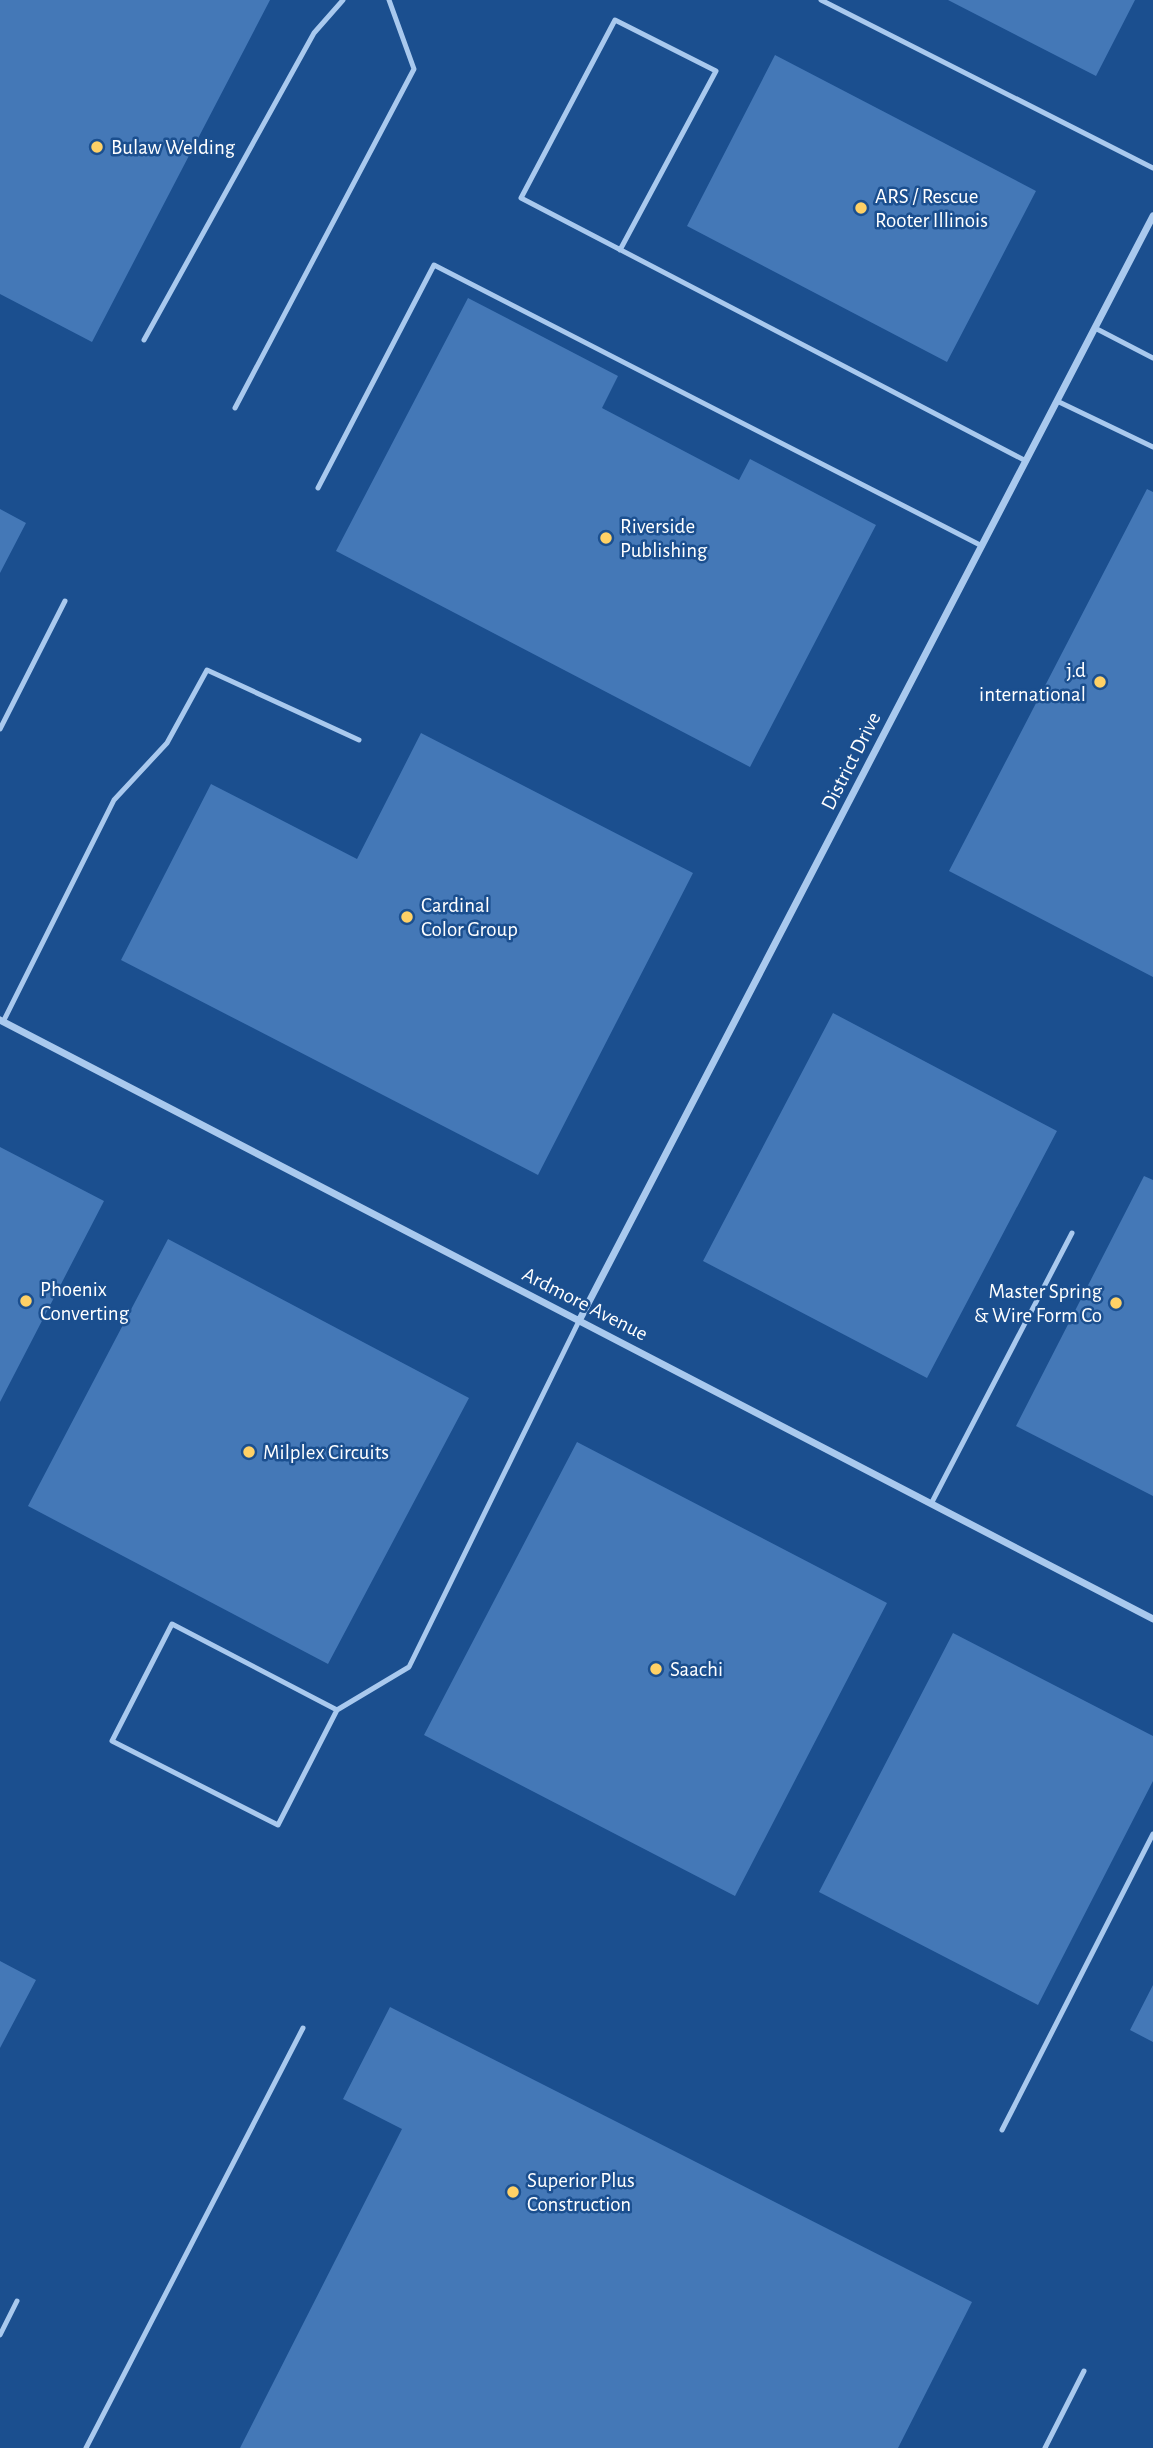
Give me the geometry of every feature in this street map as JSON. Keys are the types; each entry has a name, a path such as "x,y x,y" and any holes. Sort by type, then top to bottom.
{"street":[{"name":"District Drive","path":"579,1321 1153,216"},
{"name":"Ardmore Avenue","path":"2,1021 1153,1619"}],"lane":[{"path":"144,340 314,33 343,0"},
{"path":"235,408 414,69 389,0"},
{"path":"821,0 1153,169"},
{"path":"620,250 716,71 615,20 522,198 620,250 1026,461"},
{"path":"318,488 434,265 982,546"},
{"path":"1095,328 1153,358"},
{"path":"1057,401 1153,447"},
{"path":"0,729 65,601"},
{"path":"2,1021 114,800 167,743 207,670 359,740"},
{"path":"931,1504 1072,1233"},
{"path":"337,1710 172,1624 112,1741 278,1825 337,1710 409,1667 579,1321"},
{"path":"1002,2130 1153,1834"},
{"path":"86,2448 303,2028"},
{"path":"0,2335 17,2301"},
{"path":"1045,2448 1084,2371"}],"building":[{"name":"Bulaw Welding","path":"0,0 270,0 92,342 0,294"},
{"path":"948,0 1135,0 1096,76"},
{"name":"ARS / Rescue Rooter Illinois","path":"775,55 1036,191 947,362 687,226"},
{"name":"Riverside Publishing","path":"468,298 618,376 602,408 739,480 750,459 876,525 750,767 336,551"},
{"name":"j.d international","path":"1147,489 1153,492 1153,977 949,871"},
{"path":"0,509 26,523 0,573"},
{"name":"Cardinal Color Group","path":"421,733 693,873 538,1175 121,960 211,784 357,859"},
{"path":"833,1013 1057,1131 927,1378 703,1261"},
{"name":"Phoenix Converting","path":"0,1147 104,1201 0,1402"},
{"name":"Master Spring & Wire Form Co","path":"1144,1176 1153,1180 1153,1496 1016,1426"},
{"name":"Milplex Circuits","path":"168,1239 469,1398 328,1664 28,1506"},
{"name":"Saachi","path":"577,1442 887,1603 735,1896 424,1735"},
{"path":"953,1633 1153,1736 1153,1781 1038,2005 819,1892"},
{"path":"0,1961 36,1980 0,2048"},
{"path":"1153,1985 1153,2042 1130,2030"},
{"path":"390,2007 972,2302 898,2448 240,2448 402,2129 343,2099"}],"place":[{"name":"Bulaw Welding","path":"97,147"},
{"name":"ARS / Rescue Rooter Illinois","path":"861,208"},
{"name":"Riverside Publishing","path":"606,538"},
{"name":"j.d international","path":"1100,682"},
{"name":"Cardinal Color Group","path":"407,917"},
{"name":"Phoenix Converting","path":"26,1301"},
{"name":"Master Spring & Wire Form Co","path":"1116,1303"},
{"name":"Milplex Circuits","path":"249,1452"},
{"name":"Saachi","path":"656,1669"},
{"name":"Superior Plus Construction","path":"513,2192"}]}
